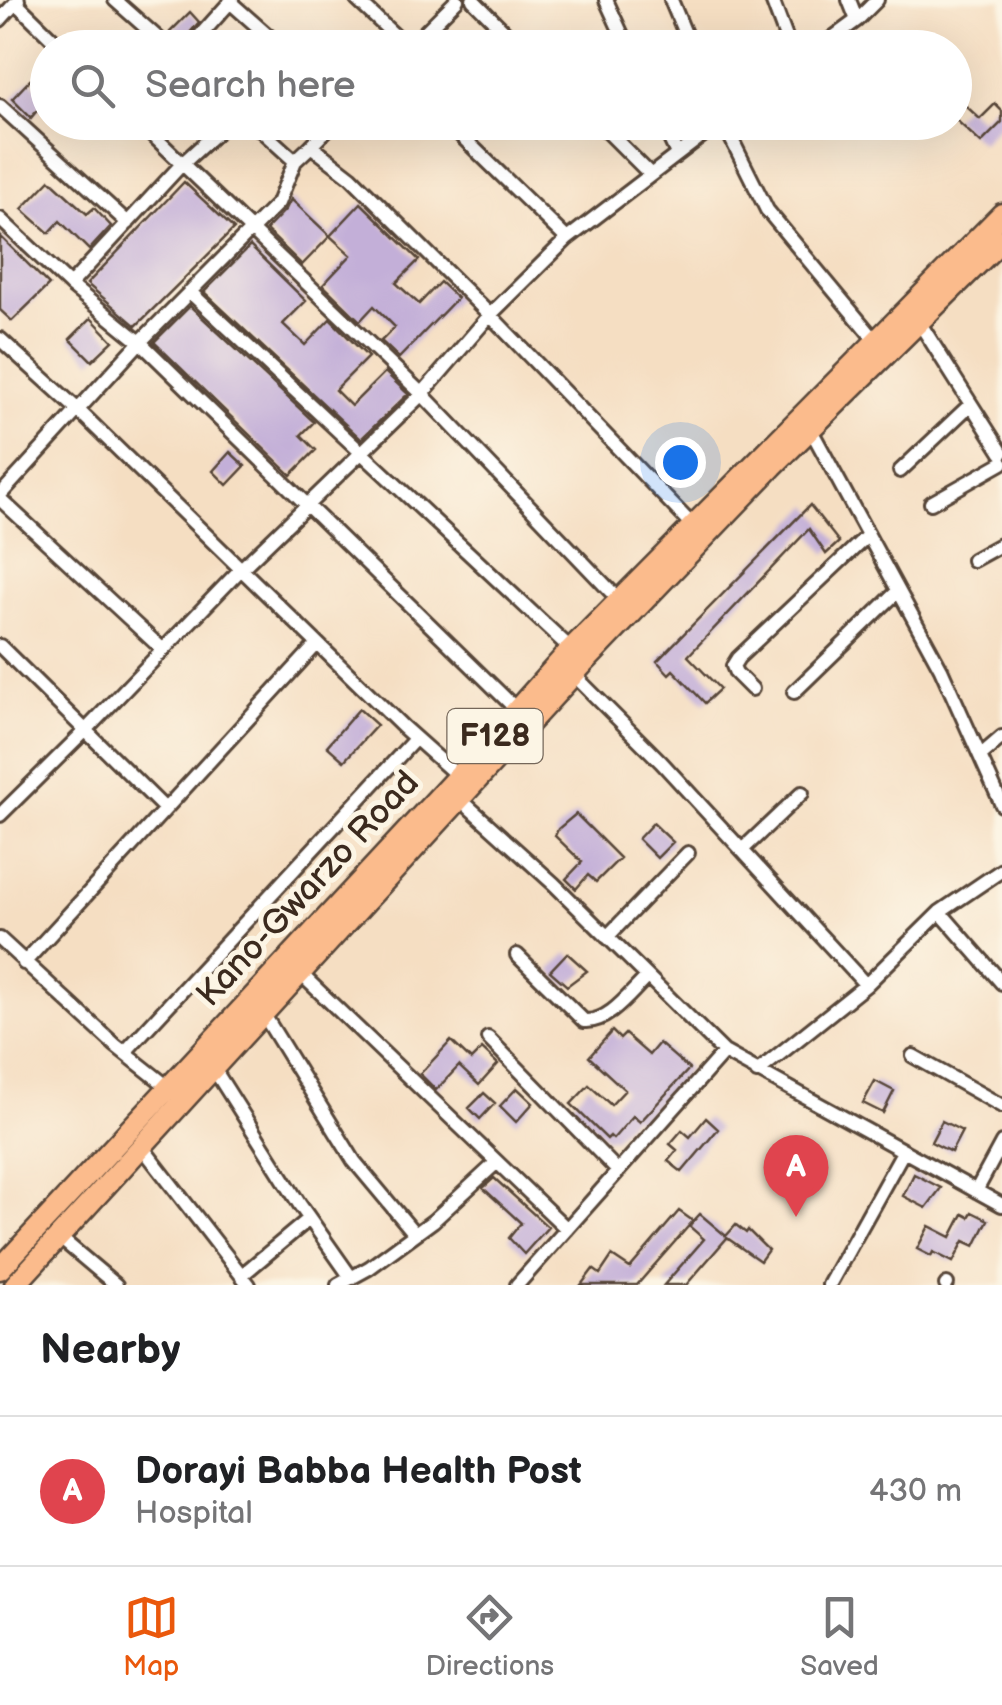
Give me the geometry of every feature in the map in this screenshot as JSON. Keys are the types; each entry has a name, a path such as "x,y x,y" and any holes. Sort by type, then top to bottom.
{"main road":[{"name":"Kano-Gwarzo Road","path":"0,1269 168,1087 379,874 458,776 571,649 1002,214"},
{"name":"F128","path":"15,1285 301,974 379,874 460,800 810,430 1002,240"}],"street":[{"path":"115,0 149,30"},
{"path":"357,0 390,30"},
{"path":"427,30 457,0"},
{"path":"473,0 504,30"},
{"path":"606,0 620,30"},
{"path":"671,0 684,30"},
{"path":"772,0 783,30"},
{"path":"849,0 857,20"},
{"path":"843,30 877,0"},
{"path":"0,20 17,1 45,30"},
{"path":"205,30 231,1 262,30"},
{"path":"0,106 30,133"},
{"path":"37,140 128,223"},
{"path":"158,140 422,394 619,600"},
{"path":"70,286 208,140"},
{"path":"272,140 295,161"},
{"path":"162,648 0,497 140,342 278,203 295,161 317,140"},
{"path":"465,140 567,239"},
{"path":"616,140 650,174"},
{"path":"670,140 677,154"},
{"path":"0,814 240,569 422,394 490,315 567,239 696,140"},
{"path":"730,140 766,210 875,340"},
{"path":"311,146 350,177 490,315 692,525"},
{"path":"0,219 70,286 140,342 518,711"},
{"path":"190,292 571,649"},
{"path":"919,322 1002,453"},
{"path":"1,341 77,409 415,739 458,776"},
{"path":"900,471 971,404"},
{"path":"810,430 942,669 1000,796"},
{"path":"931,503 1002,463"},
{"path":"752,688 736,673 738,658 868,535"},
{"path":"973,560 1002,544"},
{"path":"794,692 898,591"},
{"path":"24,962 317,644"},
{"path":"0,646 165,810"},
{"path":"574,676 618,717 866,985"},
{"path":"980,756 1002,737"},
{"path":"124,1052 415,739"},
{"path":"742,850 802,793"},
{"path":"460,800 724,1052 1002,1205"},
{"path":"607,937 688,854"},
{"path":"757,1072 866,985 940,912 1002,870"},
{"path":"940,912 1002,982"},
{"path":"0,940 168,1087"},
{"path":"516,955 584,1021 596,1022 606,1016 647,976"},
{"path":"301,974 567,1229"},
{"path":"264,1015 354,1161 415,1234"},
{"path":"488,1038 618,1171"},
{"path":"517,1285 724,1052"},
{"path":"913,1056 1002,1106"},
{"path":"214,1069 310,1219 344,1281 415,1234 497,1162"},
{"path":"976,1191 1002,1143"},
{"path":"142,1147 246,1280 310,1219"},
{"path":"829,1285 903,1152"},
{"path":"60,1237 116,1285"}],"building":[{"path":"190,12 199,22 192,30 172,30"},
{"path":"30,80 30,117 12,99"},
{"path":"995,104 1002,111 1002,122 981,143 972,135 972,112 980,119"},
{"path":"50,180 87,214 94,208 111,226 89,250 60,221 49,233 22,209"},
{"path":"184,182 234,229 136,326 87,284"},
{"path":"291,199 330,236 302,265 266,230"},
{"path":"361,203 419,260 396,283 419,304 440,282 457,298 399,358 381,341 395,327 374,306 360,321 323,285 351,255 330,236"},
{"path":"0,236 49,285 12,321 0,310"},
{"path":"250,246 306,301 283,324 305,345 330,319 368,357 335,390 351,406 385,372 408,394 361,439 204,292"},
{"path":"190,306 314,422 301,435 316,450 291,475 154,342"},
{"path":"91,318 113,341 92,361 70,339"},
{"path":"230,452 245,466 227,485 213,471"},
{"path":"810,505 839,542 826,554 809,529 688,656 720,689 705,703 673,670 669,674 657,661"},
{"path":"359,709 377,725 344,761 327,746"},
{"path":"576,814 620,858 596,882 588,875 576,889 566,879 582,862 555,836"},
{"path":"653,823 673,842 657,858 638,839"},
{"path":"567,953 587,971 567,986 550,971"},
{"path":"612,1031 620,1039 625,1034 649,1055 659,1043 689,1069 640,1122 633,1116 613,1139 607,1139 571,1104 589,1085 611,1105 625,1090 589,1057"},
{"path":"451,1041 471,1060 482,1049 498,1064 479,1085 459,1066 436,1090 420,1074"},
{"path":"875,1081 894,1091 883,1113 863,1103"},
{"path":"517,1088 533,1103 516,1122 500,1106"},
{"path":"484,1093 495,1103 480,1119 469,1108"},
{"path":"706,1118 718,1129 682,1172 668,1161 677,1150 670,1144 682,1130 690,1137"},
{"path":"942,1121 962,1131 951,1152 931,1142"},
{"path":"914,1174 941,1188 926,1208 903,1196"},
{"path":"494,1178 548,1227 524,1254 509,1238 521,1223 483,1188"},
{"path":"679,1211 693,1221 637,1285 581,1285 593,1269 600,1274 612,1256 630,1268"},
{"path":"972,1212 988,1220 975,1246 964,1241 953,1262 917,1249 929,1226 951,1237 963,1214 969,1217"},
{"path":"700,1214 726,1236 736,1225 746,1233 748,1230 768,1250 760,1261 727,1238 686,1285 664,1285 704,1239 689,1226"}],"place":[{"name":"Dorayi Babba Health Post","path":"796,1217"}]}
